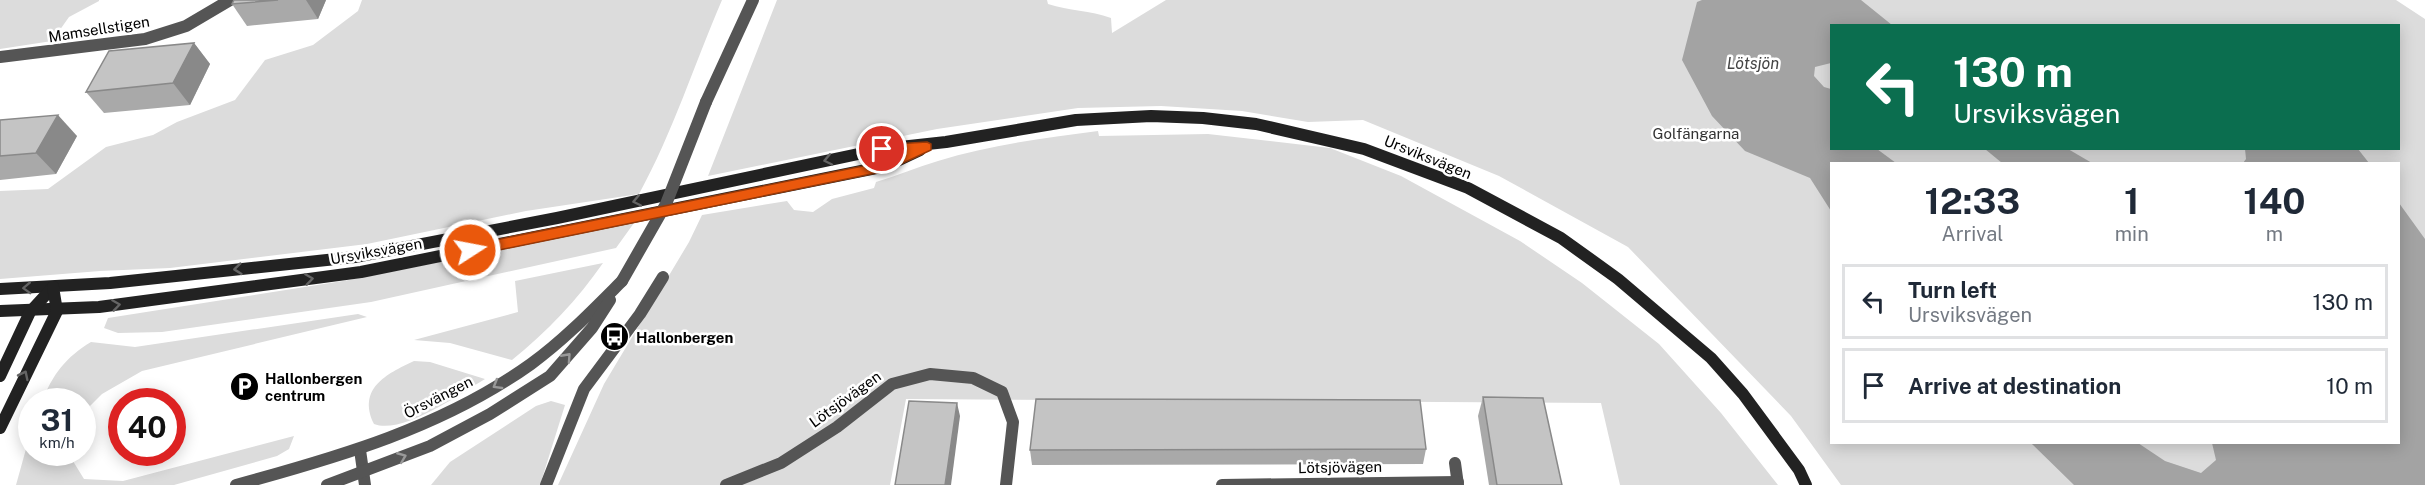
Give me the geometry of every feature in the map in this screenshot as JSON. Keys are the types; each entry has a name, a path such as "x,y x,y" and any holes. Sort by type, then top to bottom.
{"street":[{"name":"Mamsellstigen","path":"0,57 145,39 186,26 230,0"},
{"name":"Örsvängen","path":"327,485 364,479 490,414 550,376 592,328 666,204 706,102 753,0"},
{"name":"Ursviksvägen","path":"0,289 53,287 355,257 557,218 882,149 927,147 1056,123 1153,116 1224,121 1287,130 1334,140 1408,164 1485,197 1561,238 1643,299 1722,369 1798,470 1806,485"},
{"name":"Ursviksvägen","path":"0,311 57,311 361,272 886,166 927,147"},
{"path":"546,485 584,388 640,314 663,277"},
{"name":"Örsvängen","path":"236,485 325,462 360,450 418,427 476,398 531,364 576,326 622,280"},
{"path":"0,428 57,311 53,287"},
{"path":"0,376 30,312 53,287"},
{"name":"Lötsjövägen","path":"726,485 781,463 837,427 892,384 930,374 973,378 1002,392 1013,422 1006,485"},
{"path":"360,450 364,479"},
{"path":"325,462 327,485"},
{"name":"Lötsjövägen","path":"1222,485 1458,483 1455,463"}],"green space":[{"path":"0,0 99,1 69,17 52,41 0,49"},
{"path":"362,0 722,0 673,123 639,194 526,211 367,244 170,268 0,279 0,191 48,189 106,147 153,135 177,122 235,100 265,60 313,45 358,11"},
{"name":"Golfängarna","path":"777,0 1047,0 1048,4 1111,18 1112,33 1166,0 2396,0 2425,19 2425,485 1841,485 1791,416 1628,247 1499,176 1363,120 1308,122 1242,111 1161,106 1078,108 937,129 708,176"},
{"path":"1098,131 1099,136 1208,134 1330,148 1401,176 1520,241 1582,283 1659,344 1721,413 1778,485 1620,485 1601,403 906,399 890,485 558,485 604,384 689,242 702,215 787,201 794,210 813,212 832,199 874,188 876,182 958,155 1017,143"},
{"path":"634,223 616,248 371,302 162,332 118,333 104,328 108,318 349,280"},
{"path":"603,263 561,314 512,360 450,343 414,340 518,312 515,281"},
{"path":"358,314 367,317 142,371 112,388 108,388 108,391 96,400 96,388 48,388 67,360 91,342 135,347"},
{"path":"414,361 430,362 485,379 415,419 386,426 374,424 369,401 377,384 394,371"},
{"path":"551,401 565,405 540,485 431,485 450,462 536,406"},
{"path":"294,436 289,449 277,456 174,485 16,485 21,466 76,466 84,479 123,481"}],"water":[{"name":"Lötsjön","path":"1702,0 1861,0 1891,24 1830,24 1830,63 1815,67 1814,76 1824,87 1830,89 1830,150 1878,150 1895,162 1830,162 1830,209 1810,178 1745,151 1712,116 1682,60 1697,2"},
{"path":"1986,150 2070,150 2090,162 2001,162"},
{"path":"2245,150 2359,150 2368,162 2244,162 2246,159"},
{"path":"2400,204 2425,239 2425,485 2074,485 2032,444 2140,444 2165,461 2201,473 2216,460 2212,444 2400,444"}],"building":[{"path":"234,0 278,0 232,4"},
{"path":"194,43 173,83 86,92 109,51"},
{"path":"58,115 36,153 0,156 0,120"},
{"path":"1483,397 1543,398 1562,485 1497,485"},
{"path":"1036,399 1420,400 1426,449 1030,450"},
{"path":"909,401 957,403 945,485 895,485"}],"place":[{"name":"Hallonbergen","path":"615,337"},
{"name":"Hallonbergen centrum","path":"244,387"}],"route":[{"path":"470,250 886,166 927,147 882,149"}]}
